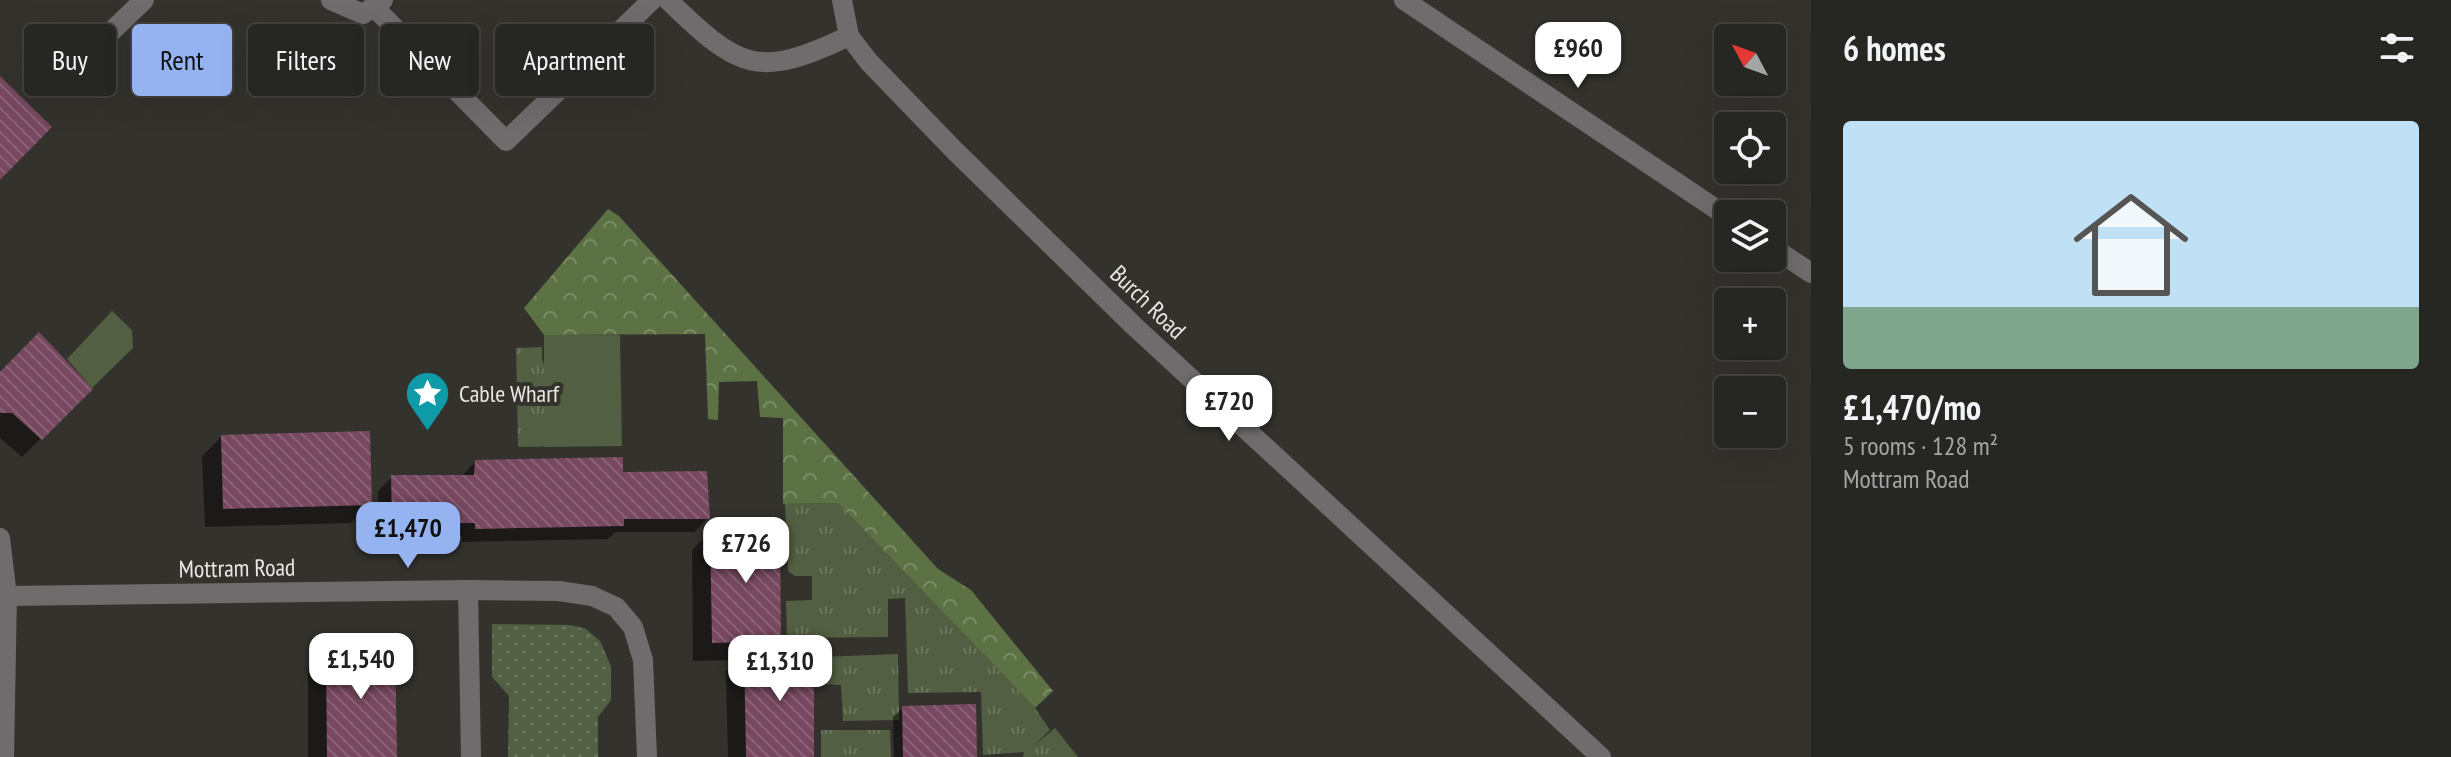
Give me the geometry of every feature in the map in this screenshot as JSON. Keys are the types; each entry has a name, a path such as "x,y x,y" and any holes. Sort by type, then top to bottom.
{"street":[{"path":"116,27 144,0"},
{"path":"331,0 360,14 379,4 506,141 652,0"},
{"path":"668,0 721,50 748,61 778,63 799,58 849,36 842,0"},
{"path":"1404,0 1714,208"},
{"name":"Burch Road","path":"849,36 869,62 955,151 1133,325 1601,757"},
{"path":"1786,256 1811,273"},
{"path":"0,538 7,596 4,757"},
{"path":"468,590 471,757"},
{"name":"Mottram Road","path":"7,596 468,590 559,591 592,596 625,614 633,627 643,660 647,757"}],"green space":[{"path":"608,209 619,216 938,569 971,590 1053,691 1035,708 838,503 783,504 783,418 760,417 757,381 719,382 718,420 708,419 705,334 544,335 524,308"},
{"path":"112,311 132,330 133,348 92,388 67,359"},
{"path":"544,335 620,335 622,446 544,447"},
{"path":"542,347 542,359 575,446 518,447 516,348"},
{"path":"838,503 1035,708 1050,730 1031,748 1055,728 1078,757 1023,757 1024,752 983,755 981,692 908,693 905,598 888,599 888,637 787,638 786,601 812,600 812,576 795,576 788,571 785,504"},
{"path":"492,624 571,625 586,629 600,641 611,666 611,700 598,717 598,757 508,757 509,696 492,677"},
{"path":"898,654 899,720 843,721 841,685 820,684 819,657"},
{"path":"821,730 890,730 891,757 821,757"}],"building":[{"path":"0,76 52,127 0,180"},
{"path":"39,332 93,389 42,440 12,413 0,413 0,372"},
{"path":"370,431 372,505 223,509 221,435"},
{"path":"623,457 623,472 707,471 710,519 624,519 624,526 475,529 475,523 392,523 391,475 474,475 475,460"},
{"path":"780,528 781,641 712,643 710,529"},
{"path":"395,644 397,757 327,757 326,646"},
{"path":"814,649 814,757 746,757 744,650"},
{"path":"976,704 977,757 903,757 902,706"}],"place":[{"name":"Cable Wharf","path":"428,432"}]}
